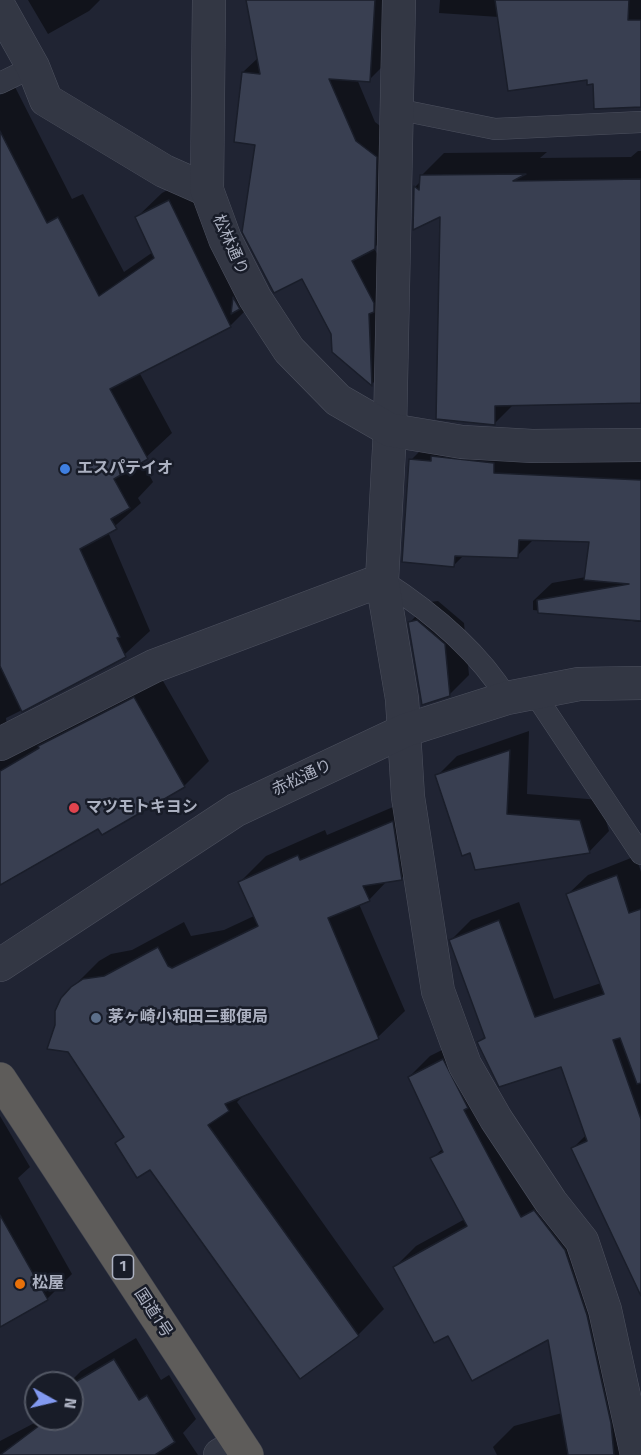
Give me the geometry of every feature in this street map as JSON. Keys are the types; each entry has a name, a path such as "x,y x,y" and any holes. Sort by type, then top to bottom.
{"highway":[{"name":"国道1号","path":"0,1079 235,1451"}],"street":[{"name":"松林通り","path":"209,0 207,190 225,239 255,298 289,350 338,400 390,430"},
{"path":"399,0 390,430 382,580 406,730 408,797 438,991 465,1065 496,1119 551,1202 582,1241 605,1310 637,1455"},
{"path":"0,8 33,67 46,100 164,171 207,190"},
{"path":"390,430 462,442 532,446 641,445"},
{"path":"0,744 154,666 358,587 382,580"},
{"name":"赤松通り","path":"0,965 236,810 406,730 521,696 579,684 641,683"}],"lane":[{"path":"0,83 33,67"},
{"path":"396,109 495,129 641,122"},
{"path":"382,580 417,603 521,696 641,854"}],"building":[{"path":"246,0 375,0 370,82 329,79 356,141 377,157 375,249 352,261 374,303 374,312 369,314 372,386 332,352 331,334 302,279 274,293 242,232 255,145 234,142 242,72 260,74"},
{"path":"495,0 629,0 628,20 641,20 641,107 594,109 593,84 587,85 587,80 508,91"},
{"path":"0,131 47,223 58,217 99,296 154,258 135,217 169,200 231,327 110,389 148,459 114,479 130,508 111,519 117,529 80,549 120,637 117,638 126,657 22,712 0,666"},
{"path":"526,174 513,181 641,179 641,403 495,406 495,425 436,419 440,217 413,230 414,186 419,190 420,175"},
{"path":"233,297 240,309 231,314"},
{"path":"431,456 494,463 494,473 641,480 641,621 538,613 537,600 629,584 584,580 589,542 519,540 518,558 455,556 454,567 402,562 409,459 431,461"},
{"path":"417,620 445,644 450,696 422,705 408,622"},
{"name":"マツモトキヨシ","path":"134,697 185,787 102,835 98,829 0,885 0,771 39,748 38,746"},
{"path":"510,750 507,814 580,820 590,853 475,870 470,853 462,856 435,775"},
{"path":"393,821 402,880 363,886 370,901 328,918 379,1039 225,1104 229,1111 208,1125 359,1336 300,1379 150,1170 137,1178 115,1143 124,1137 68,1052 47,1049 55,1025 55,1011 61,998 83,979 104,976 158,947 168,966 172,968 258,926 238,882 298,855 300,860"},
{"path":"617,875 629,913 641,909 641,1083 637,1084 620,1038 613,1040 641,1119 641,1296 571,1148 587,1141 561,1067 499,1087 477,1042 485,1038 449,940 499,920 535,1017 604,994 566,894"},
{"path":"443,1059 468,1108 464,1110 521,1217 534,1210 565,1250 587,1315 611,1423 614,1455 568,1455 548,1340 472,1381 448,1336 434,1343 393,1267 467,1226 430,1158 443,1152 408,1077"},
{"name":"松屋","path":"0,1215 48,1300 0,1327"},
{"path":"114,1359 139,1400 147,1395 175,1442 155,1455 0,1455 32,1431 84,1431 84,1377"}],"place":[{"name":"エスパテイオ","path":"65,469"},
{"name":"マツモトキヨシ","path":"74,808"},
{"name":"茅ヶ崎小和田三郵便局","path":"96,1018"},
{"name":"松屋","path":"20,1284"}]}
